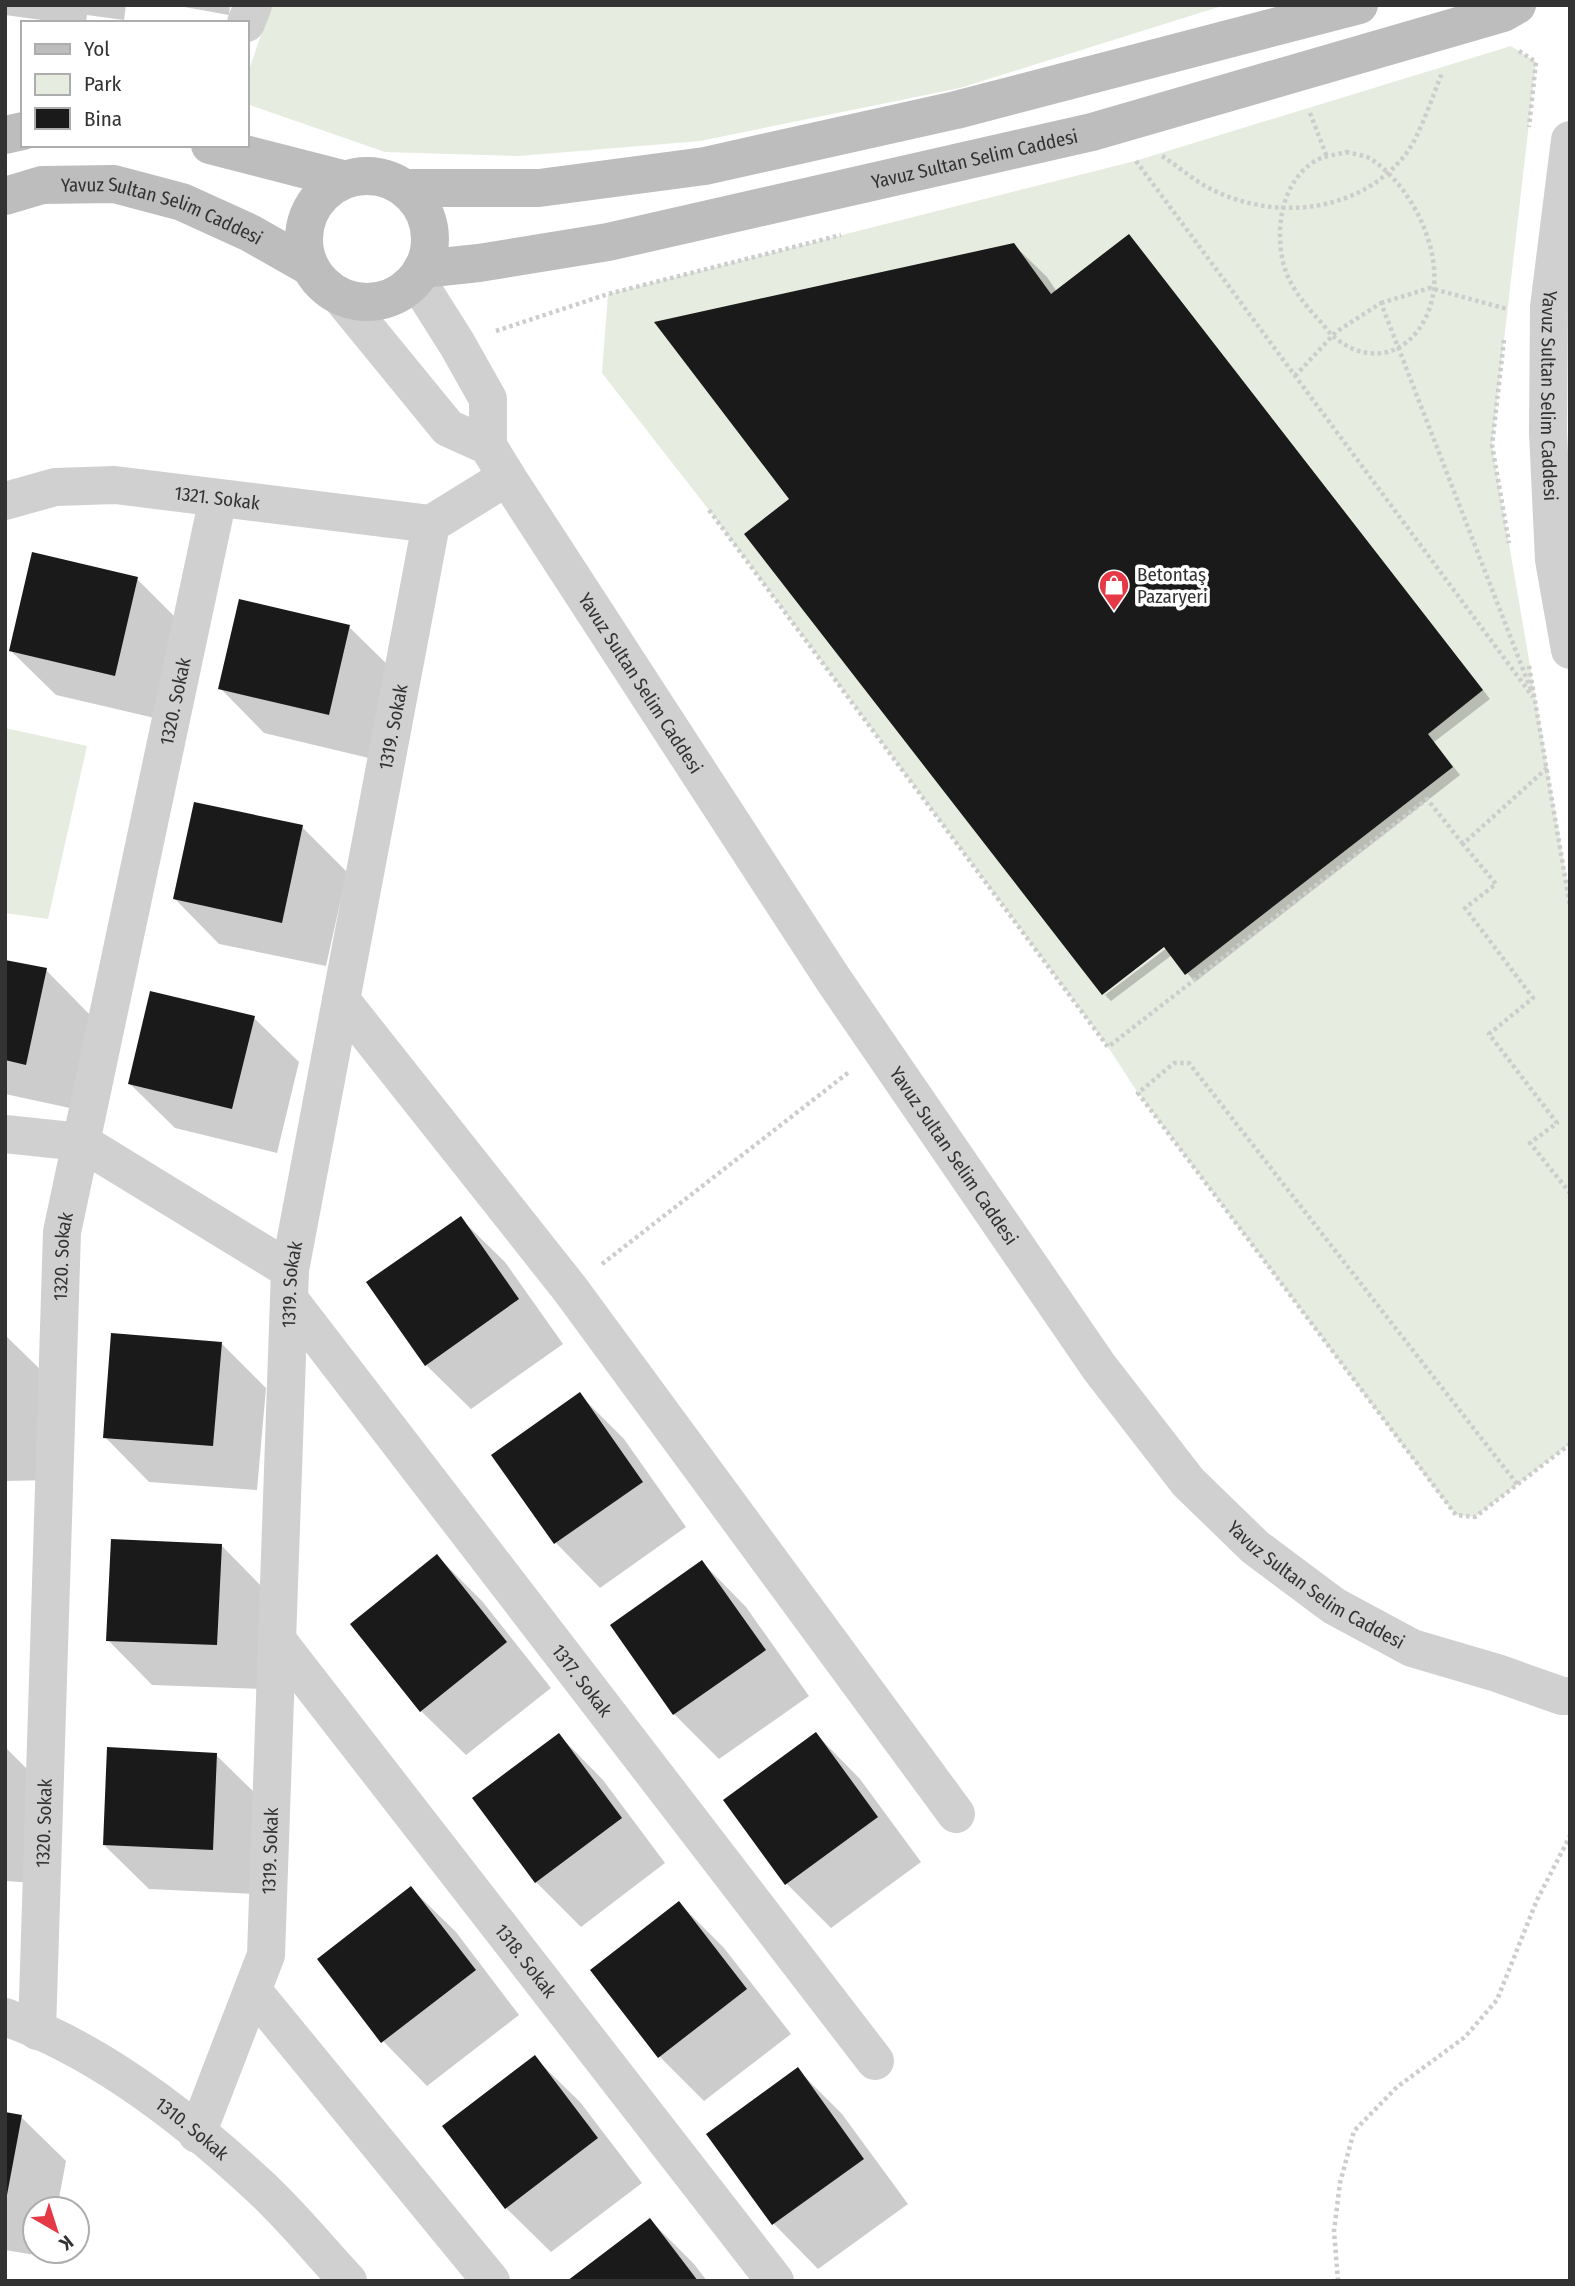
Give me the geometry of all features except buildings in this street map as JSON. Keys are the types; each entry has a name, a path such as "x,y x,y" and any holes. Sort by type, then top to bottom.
{"main road":[{"path":"219,147 342,179 364,175 388,180 407,188 539,188 705,166 956,110 1359,5"},
{"name":"Yavuz Sultan Selim Caddesi","path":"419,274 608,242 1092,132 1503,13 1517,5"},
{"path":"342,179 325,191 312,206 304,226 304,247 310,267 322,284 340,296 360,302 381,300 400,292 419,274 430,240 427,220 418,201 407,188"},
{"name":"Yavuz Sultan Selim Caddesi","path":"5,196 42,185 114,184 182,202 250,233 310,267"}],"street":[{"name":"Yavuz Sultan Selim Caddesi","path":"1570,140 1549,307 1559,432 1554,560 1570,650"},
{"path":"419,274 488,399 497,462"},
{"path":"340,296 448,428 497,462"},
{"path":"431,524 497,462"},
{"name":"Yavuz Sultan Selim Caddesi","path":"497,462 833,979 1099,1367 1188,1482 1255,1547 1334,1606 1412,1648 1562,1696 1570,1696"},
{"name":"1321. Sokak","path":"5,501 54,488 115,485 431,524"},
{"name":"1320. Sokak","path":"21,2024 62,1232 218,498"},
{"name":"1319. Sokak","path":"197,2134 266,1955 290,1285 431,524"},
{"path":"341,1000 570,1289 956,1814"},
{"path":"5,1135 81,1142 290,1285"},
{"name":"1317. Sokak","path":"290,1285 875,2061"},
{"name":"1318. Sokak","path":"276,1640 775,2281"},
{"path":"254,1991 491,2281"},
{"name":"1310. Sokak","path":"21,2024 80,2049 162,2105 257,2184 348,2281"}],"path":[{"path":"1159,153 1215,191 1257,205 1300,208 1341,201 1373,185 1405,155 1446,66"},
{"path":"1308,108 1327,158"},
{"path":"1346,152 1369,158 1386,172 1415,209 1428,236 1434,261 1434,290 1429,313 1420,330 1399,350 1379,355 1355,350 1333,337 1308,309 1294,290 1283,263 1280,236 1283,207 1288,193 1300,175 1317,160 1346,152"},
{"path":"1135,161 1535,700 1381,303"},
{"path":"1295,376 1336,332 1381,303 1430,288 1508,309"},
{"path":"709,510 1108,1048 1427,799 1496,884 1465,908 1533,998 1489,1034 1557,1123 1530,1143 1570,1193"},
{"path":"1464,844 1546,768"},
{"path":"570,1289 880,1048"},
{"path":"1517,1485 1189,1063 1174,1063 1138,1093 1455,1515 1475,1517 1517,1485 1570,1444"},
{"path":"1338,2281 1334,2231 1340,2183 1354,2131 1398,2087 1465,2037 1497,2000 1537,1899 1570,1836"}],"green space":[{"path":"271,5 1225,5 960,88 700,141 519,156 385,152 248,104 248,73"},
{"path":"1511,46 1536,62 1492,445 1570,898 1570,1444 1475,1517 1456,1515 1442,1498 1138,1093 1108,1047 709,510 602,373 608,294 1135,161"},
{"path":"5,728 87,746 48,919 5,913"}],"place":[{"name":"Betontaş Pazaryeri","path":"1114,612"}]}
